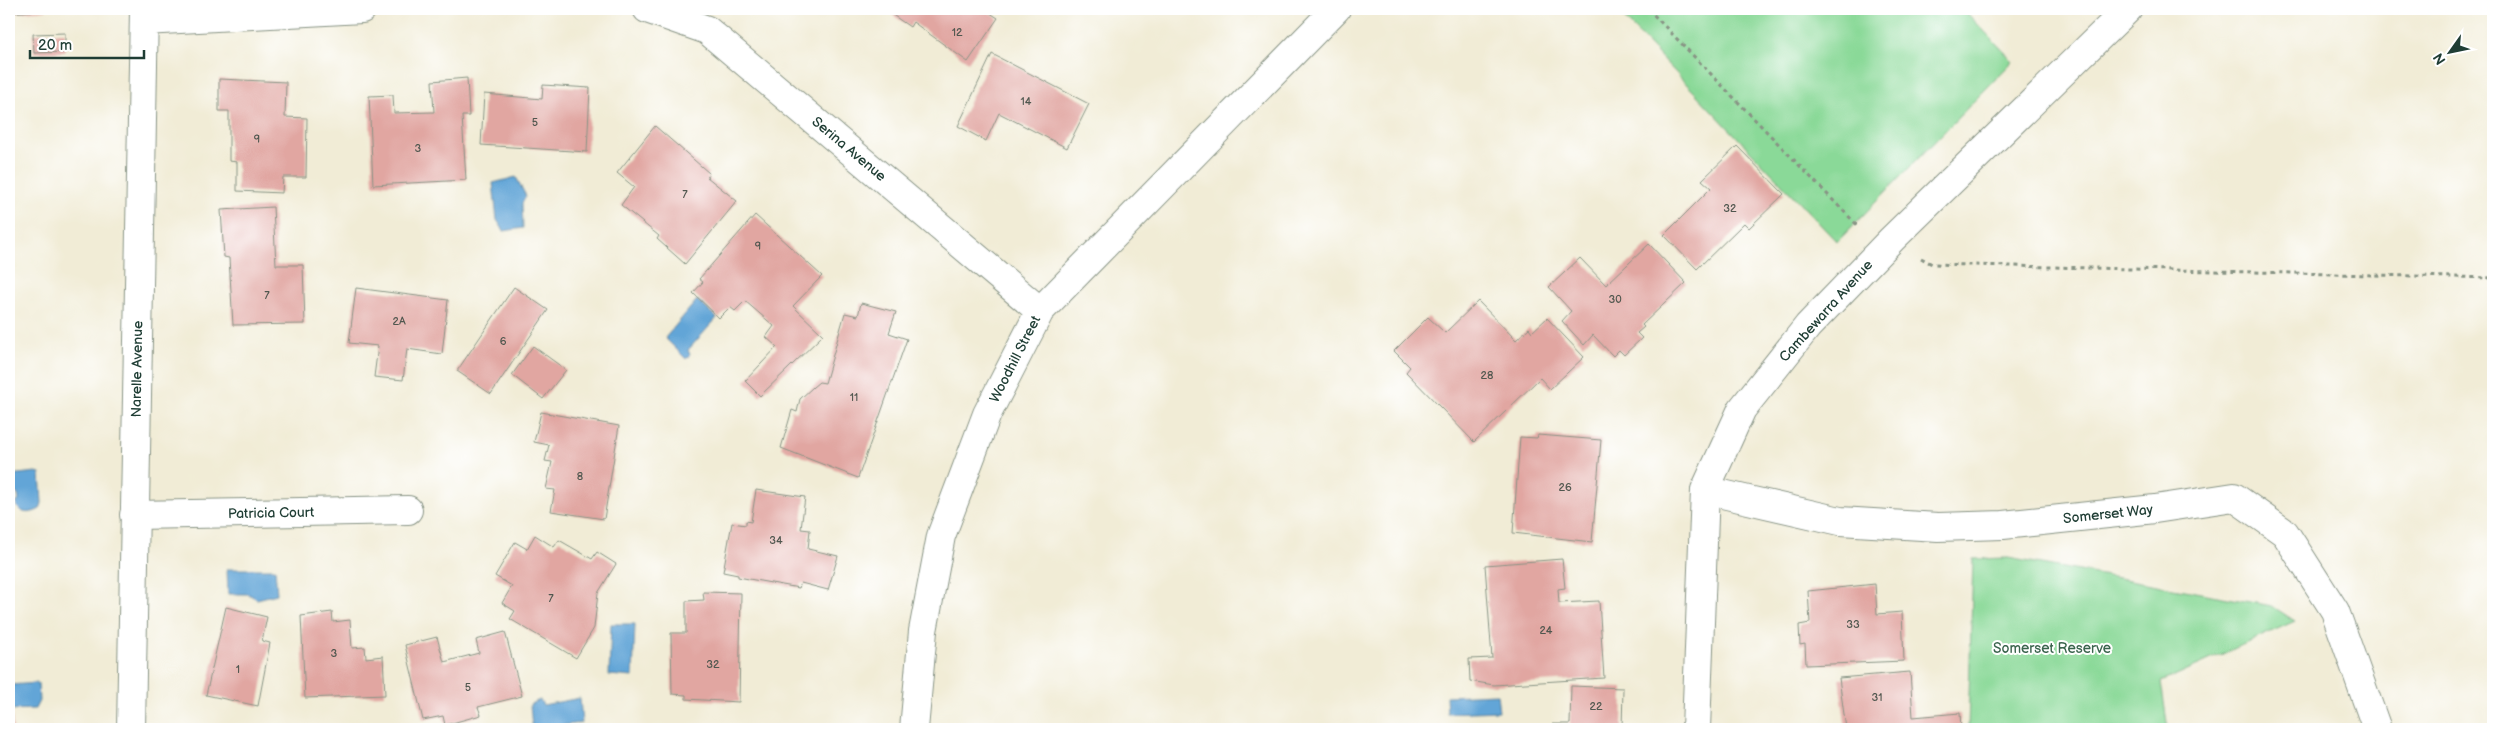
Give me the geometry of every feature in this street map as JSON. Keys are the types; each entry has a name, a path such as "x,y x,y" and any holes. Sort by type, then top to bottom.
{"street":[{"path":"144,15 362,9"},
{"name":"Serina Avenue","path":"647,9 708,30 1040,311"},
{"name":"Woodhill Street","path":"914,729 923,632 941,536 987,414 1040,311 1336,9"},
{"name":"Cambewarra Avenue","path":"1696,729 1705,490 1742,408 1808,326 1892,239 2128,9"},
{"name":"Narelle Avenue","path":"131,729 144,15"},
{"name":"Somerset Way","path":"1705,490 1840,521 1938,527 2003,525 2155,509 2234,497 2285,532 2336,611 2377,729"},
{"name":"Patricia Court","path":"134,515 408,510"}],"path":[{"path":"1648,9 1869,238 1892,239 1932,264 2493,278"}],"green space":[{"path":"1615,9 1963,9 2013,61 1837,242"},
{"name":"Somerset Reserve","path":"2008,558 2272,606 2295,621 2161,682 2168,729 1968,729 1973,559"}],"water":[{"path":"516,177 526,196 522,203 523,228 504,231 497,220 493,183"},
{"path":"697,300 717,318 688,350 690,355 686,359 665,338"},
{"path":"40,473 42,503 37,511 23,512 16,504 19,500 18,495 9,486 9,475"},
{"path":"227,569 275,569 277,594 257,599 248,594 228,594"},
{"path":"611,624 635,624 633,677 609,675"},
{"path":"38,683 39,701 35,709 9,710 9,685"},
{"path":"1497,694 1499,711 1447,713 1446,696"},
{"path":"580,698 582,723 532,729 530,704 540,700 543,705"}],"building":[{"path":"9,9 46,9 46,10 9,13"},
{"path":"884,9 984,9 998,18 968,62 913,22 910,27"},
{"path":"65,33 65,52 34,53 33,34"},
{"path":"992,54 1089,104 1067,148 999,113 986,141 958,126"},
{"path":"467,78 469,116 462,116 466,180 373,185 369,96 393,95 394,113 434,112 432,81"},
{"path":"219,79 286,82 285,117 307,118 306,177 283,177 282,193 237,191 237,162 229,161 229,111 219,111"},
{"path":"543,85 590,88 587,152 481,145 484,94 542,99"},
{"path":"655,126 709,173 707,177 737,201 685,264 657,239 659,236 621,205 634,187 617,173"},
{"path":"1737,146 1784,194 1749,228 1744,223 1697,269 1664,235 1711,188 1702,180"},
{"path":"273,207 276,265 303,265 305,324 233,325 229,258 224,257 221,210"},
{"path":"755,215 822,276 793,306 823,335 760,396 745,381 777,347 766,337 774,326 745,301 735,311 730,307 719,318 693,293 703,282 699,279"},
{"path":"1649,244 1686,283 1642,325 1644,327 1637,333 1642,338 1624,355 1619,350 1613,356 1593,335 1584,345 1562,321 1571,311 1549,287 1580,258 1606,285"},
{"path":"514,287 548,310 491,394 457,371"},
{"path":"356,288 448,300 442,354 407,349 403,380 374,377 378,346 349,343"},
{"path":"1478,301 1516,340 1529,328 1532,332 1547,318 1584,357 1550,389 1540,378 1474,442 1406,372 1410,367 1394,351 1428,317 1445,333"},
{"path":"861,303 896,312 889,333 907,339 858,478 781,448 792,410 797,412 800,399 819,382 825,383 845,313 858,316"},
{"path":"533,346 566,370 543,399 512,375"},
{"path":"541,412 619,426 604,519 551,511 555,490 546,489 552,462 545,461 549,445 534,442"},
{"path":"1538,435 1601,440 1592,542 1513,533 1520,437 1537,438"},
{"path":"756,490 805,497 801,529 810,530 808,549 838,556 828,590 801,583 799,588 738,577 738,575 723,572 732,523 746,525 746,521 751,522"},
{"path":"535,535 554,547 559,540 592,559 597,552 616,564 598,593 594,628 576,658 510,619 515,611 502,603 512,586 495,576 515,542 527,549"},
{"path":"1562,559 1565,588 1558,589 1559,603 1599,601 1604,678 1494,685 1470,681 1469,659 1492,658 1485,565"},
{"path":"1875,584 1877,614 1902,612 1904,661 1806,665 1805,644 1800,645 1799,625 1810,623 1808,591"},
{"path":"703,592 741,593 739,702 686,699 686,695 672,694 671,633 686,633 686,601 704,600"},
{"path":"226,607 267,617 262,641 270,643 258,706 206,695"},
{"path":"332,612 333,622 350,620 352,648 365,647 366,658 383,656 385,695 305,698 301,616"},
{"path":"505,632 522,696 478,707 481,715 445,725 443,716 423,720 405,645 437,637 444,662 479,653 476,640"},
{"path":"1910,672 1913,717 1960,713 1961,729 1846,729 1839,678"},
{"path":"1571,686 1623,688 1622,729 1552,729 1552,724 1570,724"},
{"path":"9,715 12,715 13,729 9,729"}]}
